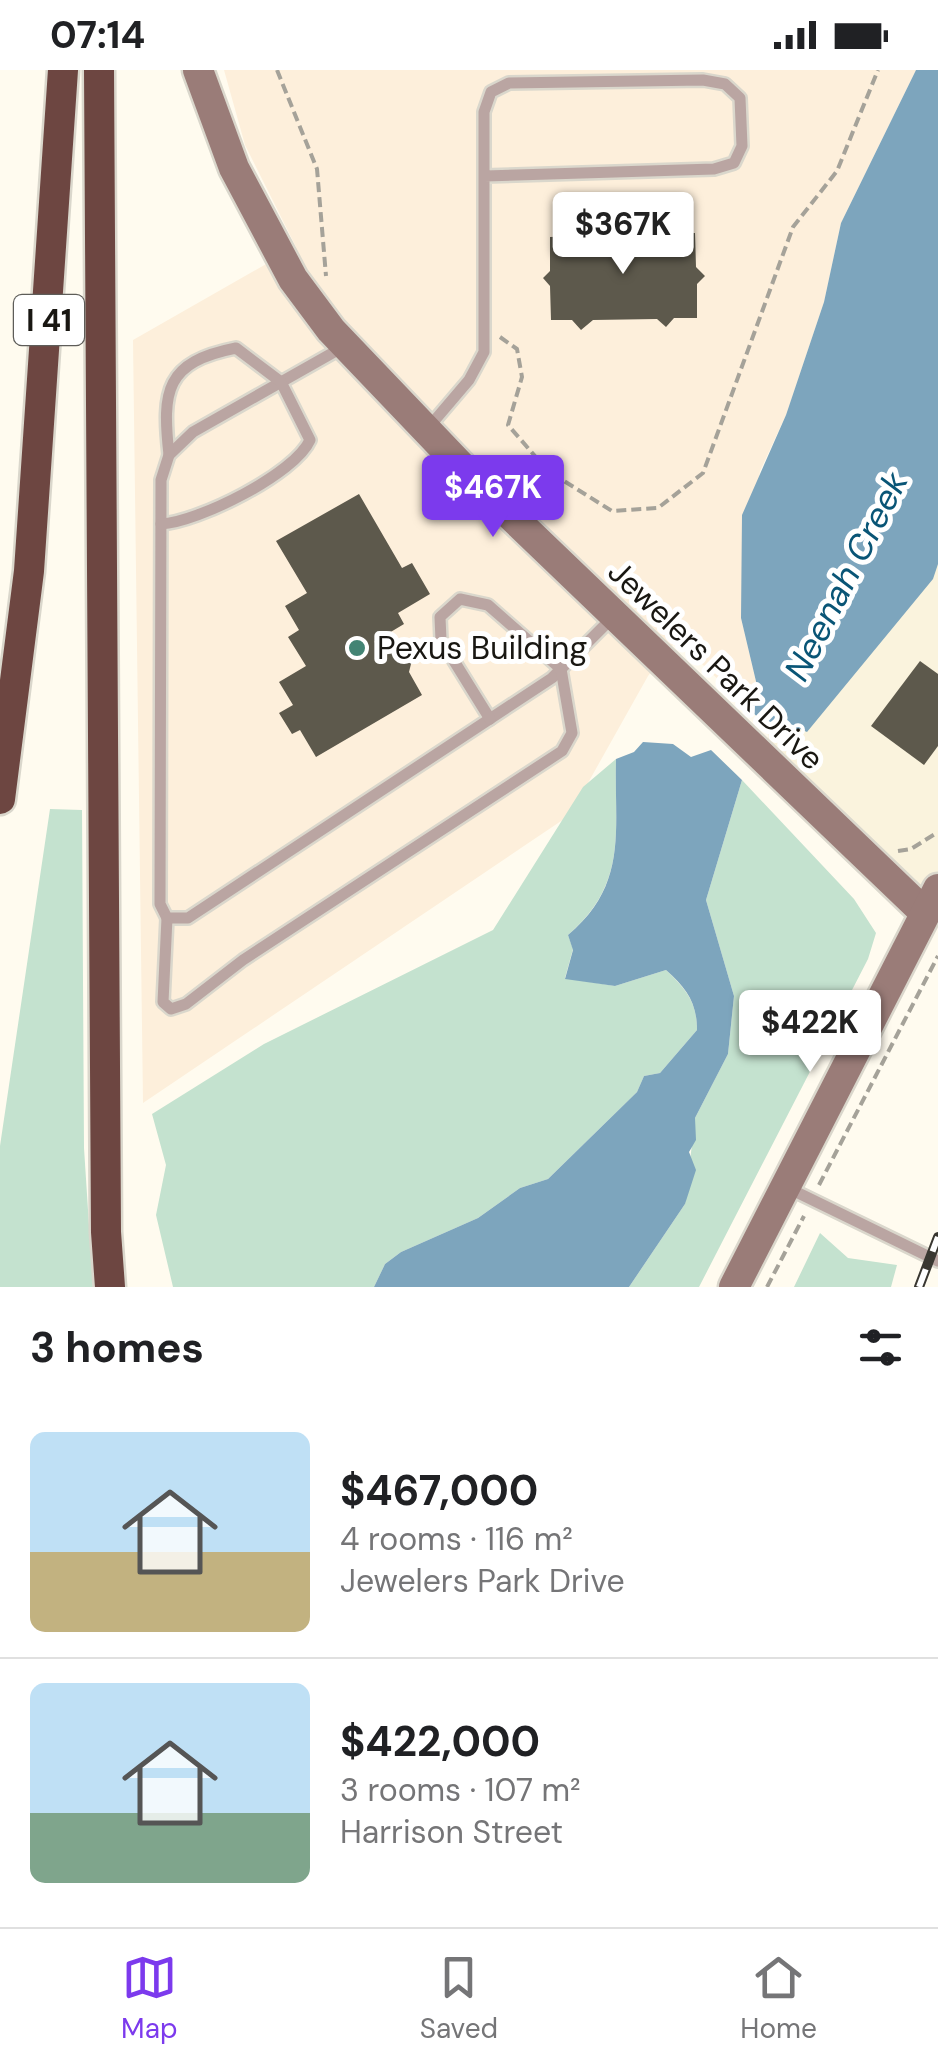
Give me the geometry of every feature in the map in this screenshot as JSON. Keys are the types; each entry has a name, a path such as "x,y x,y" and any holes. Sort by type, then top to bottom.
{"highway":[{"name":"I 41","path":"0,799 29,570 63,70"},
{"path":"98,70 110,1287"},
{"path":"106,1124 124,1287"}],"street":[{"name":"Jewelers Park Drive","path":"198,70 234,168 277,250 345,346 614,616 932,901"},
{"path":"734,1287 799,1194 932,901"}],"lane":[{"path":"426,430 470,380 484,352 484,112 491,92 509,83 704,80 725,84 740,98 742,146 734,163 485,176"},
{"path":"170,454 193,432 345,346"},
{"path":"161,524 182,523 233,498 304,454 310,440 281,382 236,348 214,352 171,380 164,404 170,454 162,480 161,524 160,904 168,918 163,1002 171,1009 186,1004 243,960 562,750 572,734 561,670 488,605 469,598 450,604 440,617 441,640 490,719"},
{"path":"168,918 188,918 490,719 561,670 614,616"},
{"path":"799,1194 938,1261"}],"path":[{"path":"277,70 317,169 327,279"},
{"path":"486,327 517,349 522,377 508,426 548,470 612,512 658,508 703,473 793,227 838,171 878,70"},
{"path":"883,847 911,850 937,834"},
{"path":"767,1287 799,1194 938,956"}],"shaded area":[{"path":"224,70 916,70 841,223 824,302 786,415 760,471 741,618 759,694 750,710 677,640 648,676 570,815 143,1103 133,340 296,247 245,145"},
{"path":"938,368 938,889 925,913 766,762 769,725"}],"green space":[{"path":"616,759 614,854 601,895 568,935 573,949 565,978 615,986 666,970 689,997 697,1030 660,1073 644,1076 637,1092 548,1179 520,1188 478,1218 401,1252 385,1264 374,1287 173,1287 156,1215 166,1165 152,1114 264,1044 493,930 583,787"},
{"path":"742,780 854,899 876,933 868,959 699,1287 629,1287 685,1204 695,1118 728,1054 734,996 706,900"},
{"path":"50,809 82,810 84,1148 93,1287 0,1287 0,1146"},
{"path":"820,1233 848,1258 897,1265 891,1287 794,1287"}],"water":[{"name":"Neenah Creek","path":"916,70 938,70 938,564 933,579 807,732 800,729 781,739 750,710 759,694 741,618 742,515 786,415 824,302 841,223"},
{"path":"643,742 673,744 691,757 711,750 742,780 706,900 734,996 728,1054 695,1118 696,1140 689,1152 696,1170 685,1204 629,1287 374,1287 385,1264 401,1252 478,1218 520,1188 548,1179 637,1092 644,1076 660,1073 697,1030 689,996 666,970 615,986 565,979 573,950 568,935 601,896 614,854 616,759 634,752"}],"building":[{"path":"664,226 672,234 695,233 696,267 705,276 697,284 697,318 674,318 666,327 657,319 593,320 581,330 572,320 551,320 550,286 543,278 550,271 550,237 573,236 581,228 589,236 656,234"},
{"path":"359,494 402,568 412,563 430,594 398,613 404,624 374,642 414,652 409,672 422,695 316,757 300,730 292,734 279,713 293,705 279,682 306,666 288,637 299,630 285,606 307,593 276,541"},
{"path":"920,661 938,674 938,746 924,765 871,726"}],"railway":[{"path":"919,1287 938,1237"}],"place":[{"name":"Pexus Building","path":"357,648"}]}
